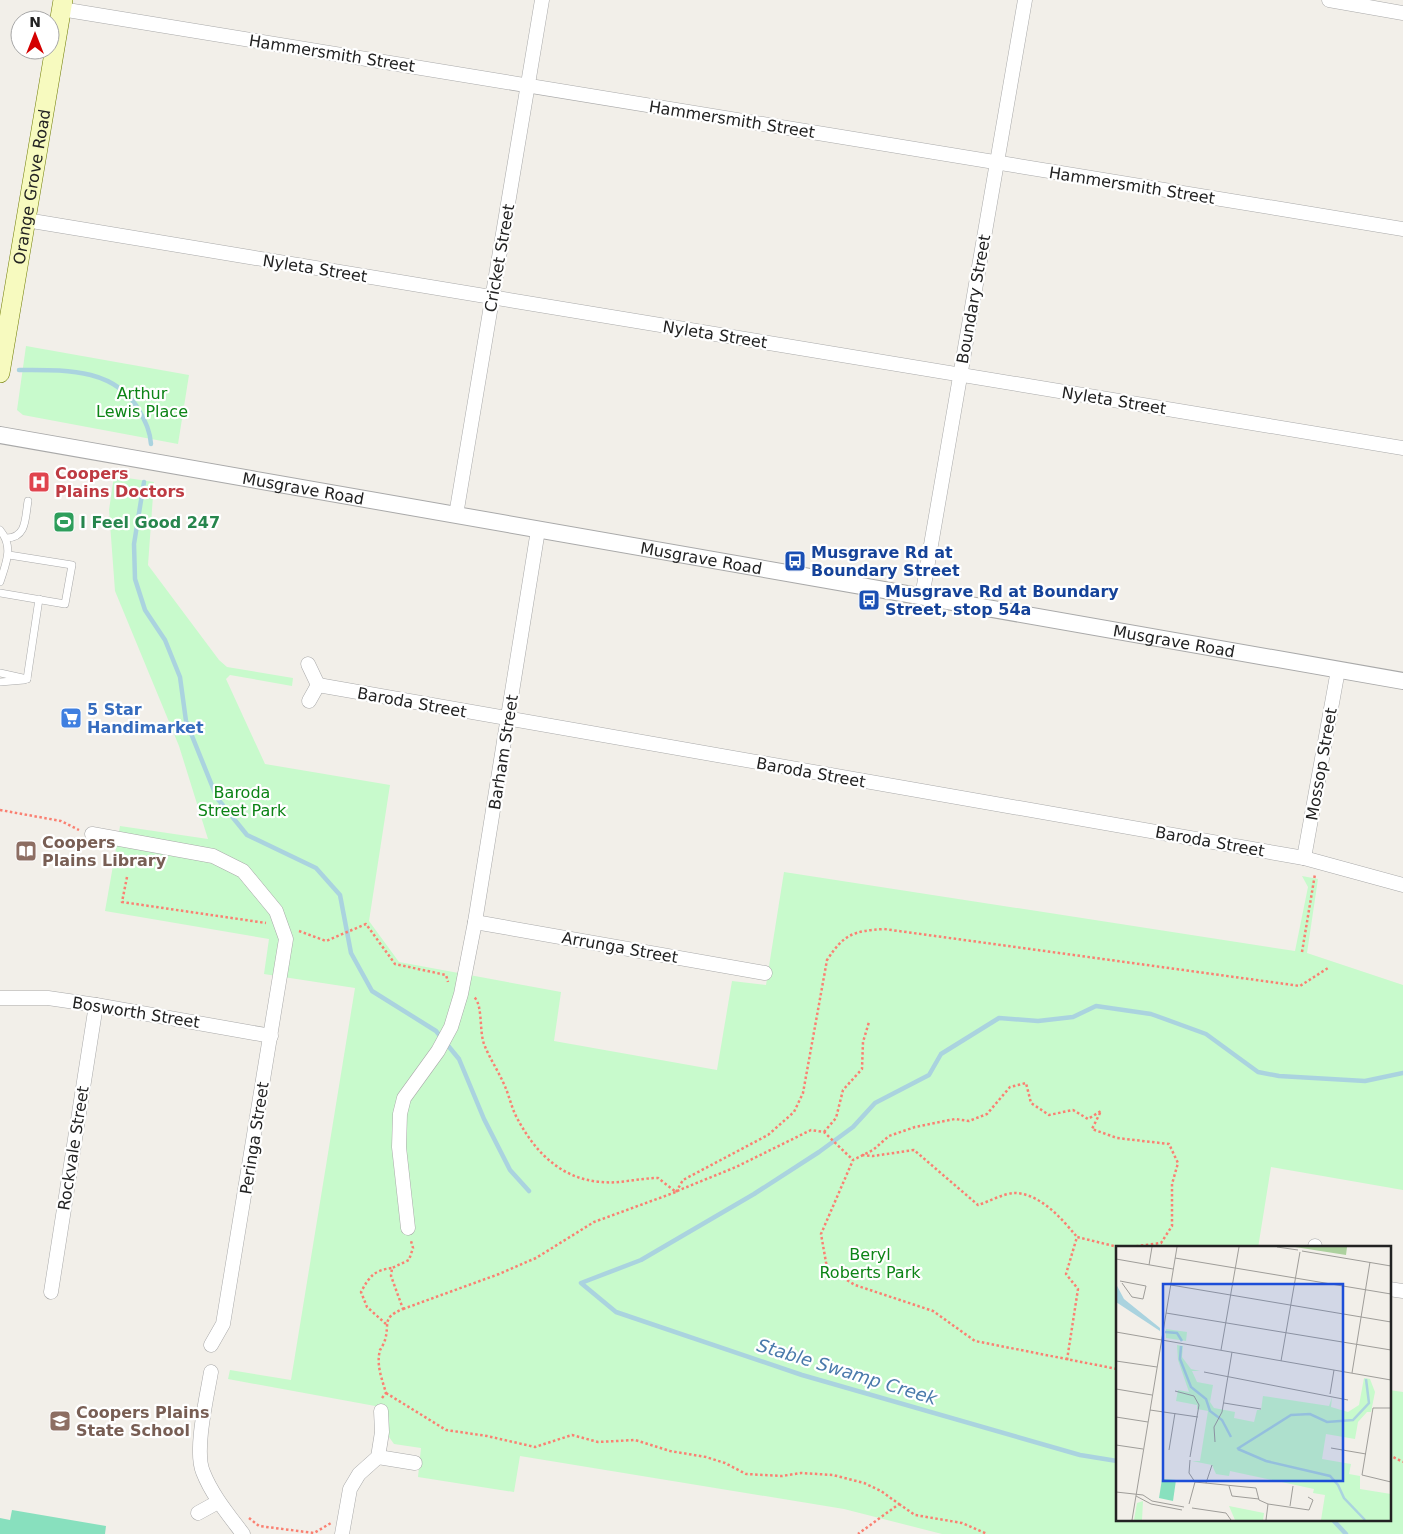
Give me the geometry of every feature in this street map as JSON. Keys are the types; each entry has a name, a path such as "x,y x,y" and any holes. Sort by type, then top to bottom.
{"main road":[{"name":"Orange Grove Road","path":"0,373 62,4"}],"street":[{"name":"Cricket Street","path":"456,515 542,0"},
{"name":"Boundary Street","path":"922,597 1025,0"},
{"path":"1329,0 1403,12"},
{"name":"Hammersmith Street","path":"62,4 528,86 1403,229"},
{"name":"Nyleta Street","path":"26,220 1403,448"},
{"name":"Musgrave Road","path":"0,435 1403,681"},
{"name":"Barham Street","path":"408,1228 399,1147 400,1114 404,1098 438,1051 451,1027 461,994 509,719 538,530"},
{"path":"308,664 318,685 309,701"},
{"name":"Mossop Street","path":"1311,859 1338,670"},
{"name":"Baroda Street","path":"318,685 1311,859 1403,885"},
{"path":"92,834 213,856 243,871 276,912 282,928"},
{"name":"Arrunga Street","path":"475,922 765,973"},
{"name":"Peringa Street","path":"211,1345 223,1324 272,1036 286,939 282,928"},
{"name":"Bosworth Street","path":"0,998 48,998 96,1004 272,1036"},
{"name":"Rockvale Street","path":"50,1292 96,1004"},
{"path":"1390,1289 1403,1291"},
{"path":"210,1372 200,1450 202,1470 218,1502 243,1534"},
{"path":"342,1529 350,1488 359,1474 378,1457 382,1432 381,1411"},
{"path":"378,1457 415,1463"},
{"path":"198,1514 218,1502"}],"lane":[{"path":"7,538 17,537 21,533 28,501"},
{"path":"0,530 7,538 9,554 0,582"},
{"path":"0,593 65,604 72,565 9,554"},
{"path":"27,680 39,599"},
{"path":"0,672 27,680"},
{"path":"0,682 27,680"}],"path":[{"path":"0,810 61,821 71,828 92,834"},
{"path":"1302,952 1311,859"},
{"path":"127,876 122,902 261,921 326,941 366,924 395,964 446,975 452,992 477,1000 480,1009 480,1027 485,1046 504,1083 516,1117 538,1151 557,1169 578,1177 600,1182 658,1178 676,1192"},
{"path":"676,1192 683,1180 768,1135 794,1112 803,1093 827,960 839,941 861,931 884,928 1300,986 1328,968"},
{"path":"824,1132 836,1118 843,1090 862,1069 863,1042 869,1022"},
{"path":"1116,1369 975,1341 933,1311 855,1286 827,1268 821,1234 853,1160 860,1154 873,1150 889,1136 915,1127 955,1118 969,1121 987,1114 1010,1087 1026,1083 1031,1103 1050,1114 1073,1110 1088,1119 1101,1111 1092,1129 1117,1138 1169,1144 1178,1163 1172,1184 1172,1226 1161,1243 1138,1246"},
{"path":"853,1160 824,1132 811,1130 736,1168 594,1222 536,1258 499,1274 393,1313 386,1324 386,1338 380,1352 379,1366 386,1393 446,1430 487,1436 535,1447 572,1435 598,1442 635,1440 670,1451 706,1457 725,1463 746,1474 817,1474 864,1483 881,1491 915,1515 962,1524 987,1534"},
{"path":"860,1154 873,1156 914,1150 978,1206 1014,1193 1035,1199 1059,1215 1077,1237 1116,1247"},
{"path":"386,1324 367,1307 361,1292 370,1275 381,1269 392,1268 410,1260 413,1248 408,1228"},
{"path":"1067,1360 1078,1289 1066,1274 1077,1237"},
{"path":"392,1268 391,1276 403,1309"},
{"path":"381,1411 380,1401 386,1393"},
{"path":"1390,1456 1403,1462"},
{"path":"858,1534 899,1504"},
{"path":"231,1517 244,1514 259,1526 314,1533 330,1524 342,1529"}],"green space":[{"name":"Arthur Lewis Place","path":"26,346 189,375 178,444 23,415 17,410"},
{"name":"Beryl Roberts Park","path":"114,476 154,482 148,565 219,660 227,667 293,678 292,686 230,675 226,679 265,764 390,785 369,921 399,962 561,992 554,1041 717,1070 732,981 766,985 784,872 1295,951 1308,887 1302,876 1318,879 1307,953 1403,985 1403,1190 1271,1167 1258,1246 1116,1246 1116,1522 1390,1522 1390,1390 1403,1392 1403,1534 942,1534 844,1509 520,1456 514,1492 418,1477 421,1448 394,1444 389,1437 386,1408 228,1379 230,1370 291,1380 355,988 264,974 269,939 105,911 120,826 208,839 179,746 115,591 109,510"},
{"path":"12,1510 106,1526 105,1534 0,1534 0,1518 10,1520"}],"waterway":[{"path":"19,370 70,371 103,379 117,386 130,397 140,412 150,435 151,444"},
{"name":"Stable Swamp Creek","path":"144,482 134,544 135,579 145,610 165,640 180,677 186,721 217,798 247,835 316,868 340,895 351,953 372,991 436,1031 459,1059 484,1119 510,1170 529,1191"},
{"path":"1116,1461 1080,1455 802,1375 616,1312 581,1283 641,1260 754,1194 819,1152 853,1127 875,1103 929,1075 941,1054 999,1018 1038,1021 1073,1017 1096,1006 1151,1014 1206,1034 1258,1072 1279,1076 1365,1081 1403,1073"},
{"name":"Stable Swamp Creek","path":"1335,1522 1346,1534"}],"place":[{"name":"Coopers Plains Doctors","path":"39,482"},
{"name":"I Feel Good 247","path":"64,522"},
{"name":"Musgrave Rd at Boundary Street","path":"795,561"},
{"name":"Musgrave Rd at Boundary Street, stop 54a","path":"869,600"},
{"name":"5 Star Handimarket","path":"71,718"},
{"name":"Coopers Plains Library","path":"26,851"},
{"name":"Coopers Plains State School","path":"60,1421"}],"park label":[{"name":"Baroda Street Park","path":"242,801"}]}
